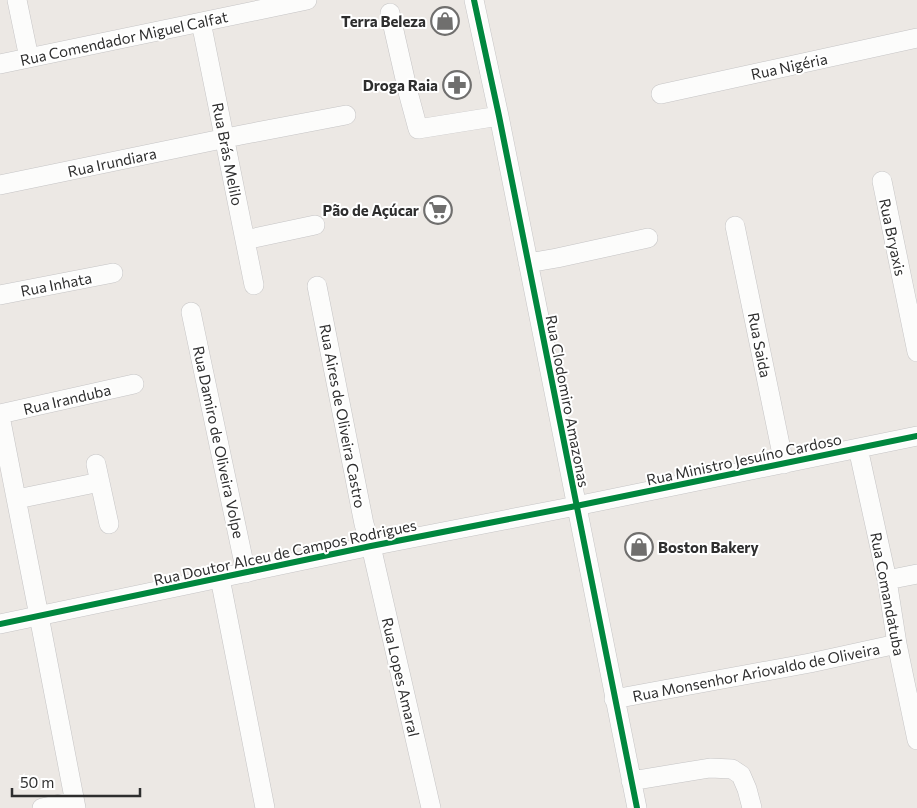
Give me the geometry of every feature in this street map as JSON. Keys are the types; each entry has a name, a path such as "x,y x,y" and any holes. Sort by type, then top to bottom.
{"street":[{"path":"17,0 28,58"},
{"name":"Rua Comendador Miguel Calfat","path":"0,64 307,0"},
{"name":"Rua Clodomiro Amazonas","path":"474,0 499,116 637,808"},
{"path":"390,13 418,129 499,116"},
{"name":"Rua Brás Melilo","path":"201,22 254,285"},
{"name":"Rua Nigéria","path":"661,94 917,38"},
{"name":"Rua Irundiara","path":"0,185 224,138 346,115"},
{"name":"Rua Bryaxis","path":"882,181 917,352"},
{"path":"245,240 315,225"},
{"name":"Rua Saida","path":"736,226 784,464"},
{"path":"528,263 648,238"},
{"name":"Rua Inhata","path":"0,295 113,273"},
{"name":"Rua Aires de Oliveira Castro","path":"317,286 364,524 371,546"},
{"name":"Rua Damiro de Oliveira Volpe","path":"191,312 246,573"},
{"name":"Rua Iranduba","path":"1,424 134,384"},
{"path":"1,424 40,616 75,805 42,808"},
{"name":"Rua Ministro Jesuíno Cardoso","path":"576,506 917,436"},
{"name":"Rua Comandatuba","path":"858,448 886,580 897,644 913,702 917,740"},
{"path":"16,499 98,473 109,524"},
{"name":"Rua Doutor Alceu de Campos Rodrigues","path":"0,624 371,546 576,506"},
{"name":"Rua Lopes Amaral","path":"371,546 431,808"},
{"path":"886,580 917,574"},
{"path":"220,578 265,808"},
{"name":"Rua Monsenhor Ariovaldo de Oliveira","path":"614,699 810,663 897,644"},
{"path":"631,781 710,768 732,769 741,775 748,788 752,808"}],"cycle path":[{"path":"474,0 499,116 637,808"},
{"path":"0,624 371,546 917,436"}],"place":[{"name":"Terra Beleza","path":"445,21"},
{"name":"Droga Raia","path":"457,85"},
{"name":"Pão de Açúcar","path":"438,210"},
{"name":"Boston Bakery","path":"639,547"}]}
